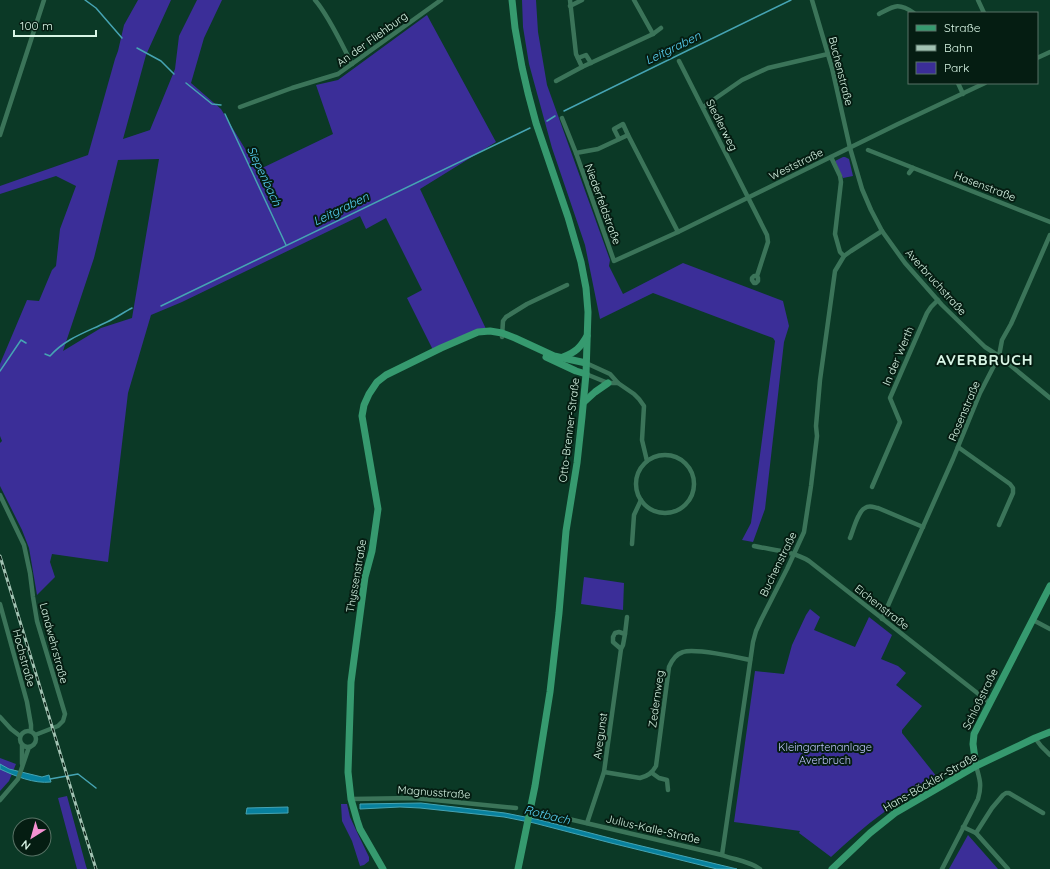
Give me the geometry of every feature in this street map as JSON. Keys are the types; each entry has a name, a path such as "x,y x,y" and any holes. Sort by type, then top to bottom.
{"main road":[{"name":"Otto-Brenner-Straße","path":"512,0 516,36 528,94 581,262 586,288 588,312 584,402 577,463 566,531 550,692 539,763 518,869"},
{"name":"Thyssenstraße","path":"502,335 576,371 586,374"},
{"name":"Thyssenstraße","path":"383,869 360,829 351,799 348,772 351,682 365,577 372,551 378,508 362,416 364,405 372,388 386,375 464,337 502,335 515,338 554,356 586,363"},
{"path":"564,357 578,349 588,336"},
{"path":"584,402 608,382"},
{"name":"Schloßstraße","path":"976,766 973,744 974,734 1050,586"},
{"name":"Hans-Böckler-Straße","path":"832,869 870,833 895,813 976,766 1050,732"}],"street":[{"path":"0,135 44,0"},
{"path":"315,0 319,4 352,64"},
{"name":"An der Fliehburg","path":"240,107 292,88 338,74 441,0"},
{"path":"570,0 576,54 582,67"},
{"path":"570,6 582,0"},
{"path":"634,0 653,34"},
{"name":"Buchenstraße","path":"812,0 828,54 850,148"},
{"path":"978,0 984,12"},
{"path":"879,14 894,6 906,8 912,12"},
{"path":"556,80 653,34 662,28"},
{"path":"1038,58 1050,52"},
{"path":"578,58 586,54 591,63"},
{"path":"703,107 742,80 768,68 828,54"},
{"name":"Siedlerweg","path":"679,61 767,235 768,242 757,276"},
{"path":"958,84 963,94"},
{"name":"Weststraße","path":"614,261 678,232 983,84"},
{"name":"Niederfeldstraße","path":"562,118 614,261"},
{"path":"619,139 614,129 623,124 678,232"},
{"name":"Niederfeldstraße","path":"576,153 598,149 628,135"},
{"name":"Averbruchstraße","path":"850,148 862,189 871,210 882,231 905,263 938,300 985,347 999,356 1050,398"},
{"name":"Hasenstraße","path":"868,150 1050,222"},
{"path":"831,157 840,176 841,182 835,234 840,252 844,256"},
{"path":"909,173 913,168"},
{"name":"Buchenstraße","path":"722,855 750,660 756,630 804,532 817,436 816,426 820,380 835,270 844,256 850,251 882,231"},
{"name":"Rosenstraße","path":"882,619 980,393 999,356 1002,340 1011,324 1050,235"},
{"path":"502,335 503,321 506,317 526,304 567,285"},
{"name":"In der Werth","path":"872,487 900,422 890,398 927,313 938,300"},
{"path":"586,363 610,374 618,383 634,394 644,406 642,440 647,461"},
{"path":"586,374 608,382 618,383"},
{"path":"958,446 1014,488 999,525"},
{"path":"665,455 675,457 690,469 694,487 691,496 678,510 668,513 658,512 648,508 641,500 637,490 636,479 640,469 647,461 665,455"},
{"name":"Landwehrstraße","path":"0,495 24,545 37,621 65,714 63,721 58,726 33,733"},
{"path":"632,544 634,515 641,500"},
{"path":"850,538 862,509 871,506 923,527"},
{"name":"Eichenstraße","path":"754,546 794,554 809,561 990,703"},
{"name":"Hochstraße","path":"0,604 27,702 33,733"},
{"name":"Avegunst","path":"587,823 604,772 627,616"},
{"path":"1033,620 1050,630"},
{"path":"621,649 612,642 613,637 615,633 619,632 625,634"},
{"name":"Zedernweg","path":"652,773 656,766 669,667 674,658 680,653 690,651 750,660"},
{"name":"Hochstraße","path":"24,731 29,716"},
{"path":"0,717 20,736 22,745 22,767"},
{"path":"0,800 18,779 29,747 34,744 36,740 33,733 24,731 20,736"},
{"path":"1035,738 1050,755"},
{"path":"22,745 29,747"},
{"name":"Schloßstraße","path":"942,869 978,799 981,784 976,766"},
{"path":"604,772 640,778 652,773 659,778 667,780 668,790"},
{"path":"976,833 992,808 1006,793 1009,793 1043,813"},
{"name":"Magnusstraße","path":"351,799 420,799 516,808"},
{"name":"Julius-Kalle-Straße","path":"539,812 722,855 754,864 760,869"},
{"path":"963,827 976,833 1008,869"}],"green space":[{"path":"138,0 171,0 146,55 123,139 150,130 175,69 179,36 197,0 222,0 204,38 191,83 221,109 258,170 333,134 316,85 338,80 427,15 496,142 420,189 486,329 433,350 407,298 422,290 386,218 366,229 360,216 182,302 151,315 128,393 108,562 52,554 50,562 55,577 37,595 29,548 22,530 0,486 0,443 2,441 0,436 0,364 27,300 39,301 52,270 56,266 60,229 76,186 56,176 0,194 0,186 88,155 124,25","holes":["159,159 132,318 101,328 63,351 94,258 118,160"]},
{"path":"522,0 536,0 538,32 547,85 610,260 609,266 623,294 683,263 783,301 789,326 784,342 765,509 753,542 742,540 751,523 775,341 773,338 653,293 600,319 585,245 552,148 529,64 523,27"},
{"path":"843,157 849,159 853,176 843,178 835,161"},
{"path":"584,577 624,583 623,610 581,604"},
{"name":"Kleingartenanlage Averbruch","path":"810,609 820,617 814,630 855,647 869,617 892,635 881,659 898,666 906,673 896,685 922,706 902,730 902,733 937,777 889,808 831,857 799,833 800,831 734,822 755,671 784,674 792,645"},
{"path":"0,758 16,764 9,781 0,791"},
{"path":"67,796 87,869 77,869 58,798"},
{"path":"341,804 347,804 350,817 369,857 369,861 364,865 360,866 352,841 342,821"},
{"path":"968,835 998,869 949,869"}],"water":[{"path":"0,764 9,769 42,777 49,775 51,782 31,781 18,777 0,769"},
{"path":"421,803 505,813 540,820 737,869 717,869 534,823 504,817 420,808 400,807 360,809 360,804"},
{"path":"288,807 288,813 246,814 247,808"}],"waterway":[{"name":"Siepenbach","path":"85,0 96,8 122,38"},
{"name":"Leitgraben","path":"564,111 791,0"},
{"name":"Siepenbach","path":"137,48 161,61 174,74"},
{"name":"Siepenbach","path":"186,83 212,104 221,105"},
{"name":"Siepenbach","path":"225,114 286,245"},
{"name":"Leitgraben","path":"547,121 555,116"},
{"name":"Leitgraben","path":"161,306 530,128"},
{"name":"Leitgraben","path":"45,354 50,356 63,344 132,308"},
{"name":"Leitgraben","path":"0,371 21,340 26,343"},
{"name":"Rotbach","path":"50,779 78,774 96,788"}],"railway":[{"path":"0,556 96,869"}],"district":[{"name":"AVERBRUCH","path":"985,360"}]}
